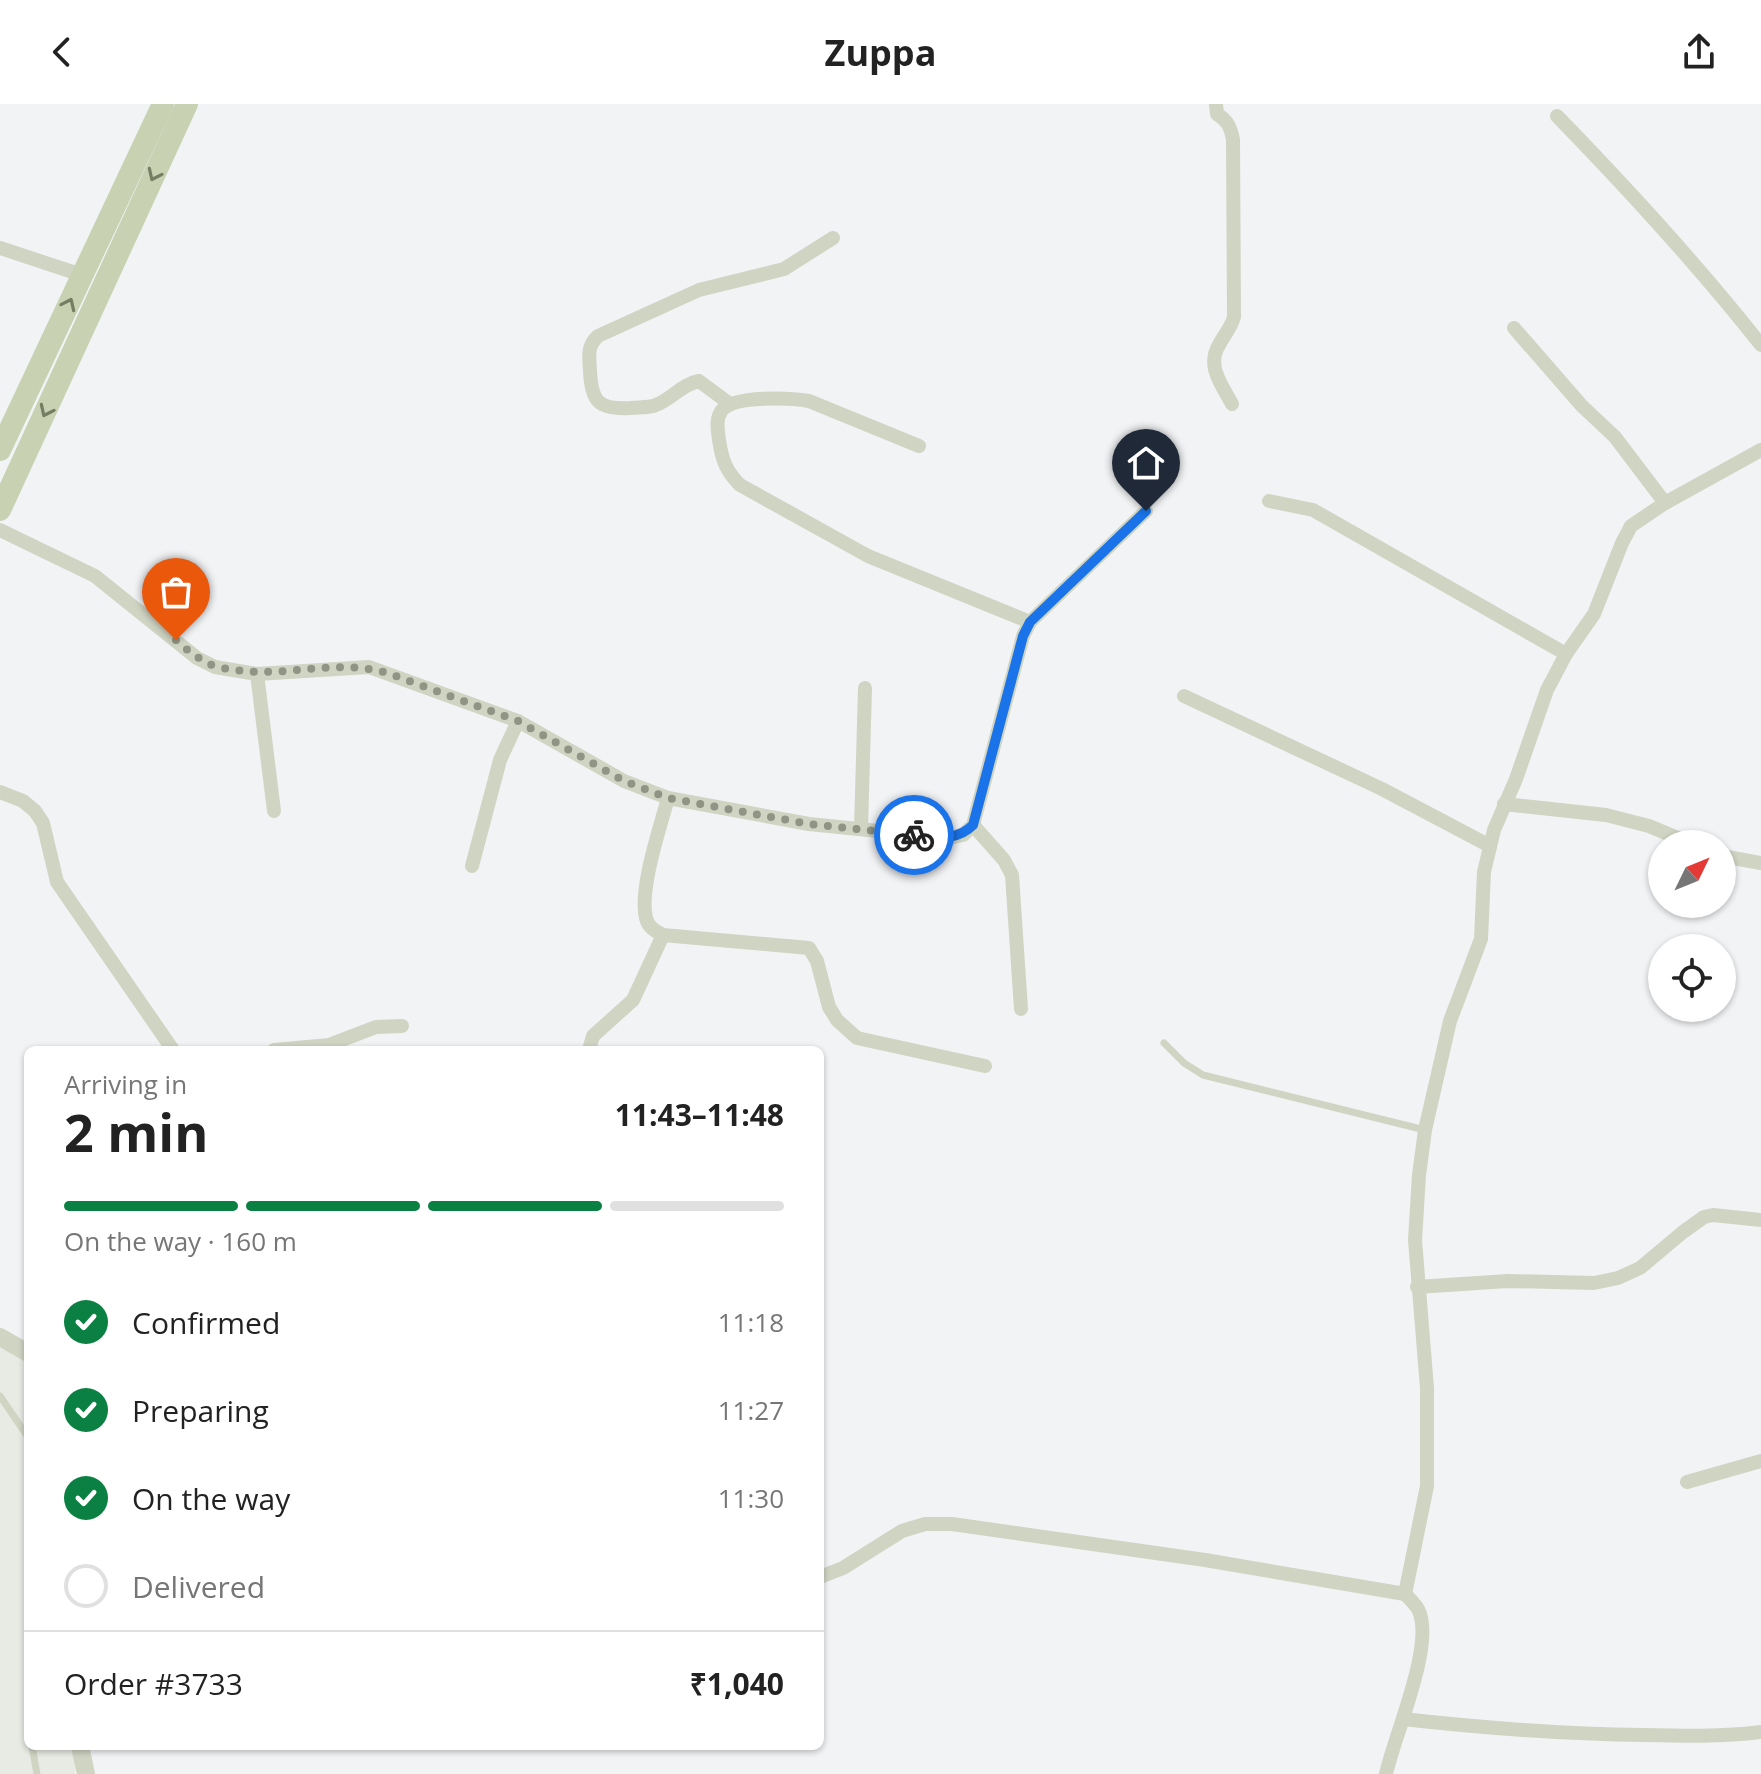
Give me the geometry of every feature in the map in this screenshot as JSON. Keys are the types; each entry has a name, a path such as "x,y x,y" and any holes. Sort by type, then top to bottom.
{"main road":[{"path":"0,450 163,104"},
{"path":"0,510 187,104"}],"street":[{"path":"1216,104 1217,114 1226,119 1233,140 1234,317 1216,348 1214,370 1232,404"},
{"path":"1557,116 1707,276 1761,345"},
{"path":"730,404 699,381 690,383 654,406 605,407 591,389 591,342 699,290 784,269 833,238"},
{"path":"0,248 82,275"},
{"path":"1514,328 1582,406 1615,437 1665,503"},
{"path":"919,446 809,401 797,399 744,400 730,404 721,411 717,424 723,461 729,474 740,485 868,556 1030,622"},
{"path":"1405,1594 1427,1486 1427,1388 1415,1240 1425,1130 1454,1004 1481,939 1481,894 1490,846 1547,690 1566,654 1594,614 1626,533 1635,522 1665,503 1761,450"},
{"path":"1269,501 1313,510 1566,654"},
{"path":"0,530 95,576 197,658 215,667 257,674 369,667 518,721 624,781 668,798 809,824 948,838 963,835 973,825 1023,636 1030,622 1146,511"},
{"path":"257,674 274,811"},
{"path":"861,829 865,688"},
{"path":"1184,696 1382,789 1490,846"},
{"path":"472,866 500,760 518,721"},
{"path":"0,792 23,801 35,811 43,823 57,882 170,1046"},
{"path":"668,798 646,888 646,921 654,931 663,935 809,948 817,961 829,1007 837,1020 857,1038 985,1066"},
{"path":"1504,804 1606,815 1659,830"},
{"path":"973,825 1004,860 1012,875 1021,1009"},
{"path":"1736,859 1761,863"},
{"path":"590,1046 593,1036 633,1000 663,935"},
{"path":"318,1046 329,1045 376,1027 402,1026"},
{"path":"1417,1287 1508,1281 1594,1283 1618,1278 1640,1268 1704,1217 1713,1215 1761,1220"},
{"path":"0,1337 24,1351"},
{"path":"1687,1482 1761,1461"},
{"path":"824,1575 843,1568 902,1531 925,1524 952,1524 1205,1560 1405,1594 1418,1610 1422,1636 1410,1696 1386,1774"},
{"path":"1403,1719 1504,1730 1602,1734 1670,1736 1761,1732"},
{"path":"81,1750 86,1774"}],"lane":[{"path":"1164,1043 1184,1063 1203,1075 1425,1130"},
{"path":"0,1396 24,1431"},
{"path":"33,1750 37,1774"}],"shaded area":[{"path":"0,1348 24,1360 24,1750 75,1750 75,1774 0,1774"}],"way so far":[{"path":"176,640 197,658 215,667 257,674 369,667 518,721 624,781 668,798 809,824 914,835"}],"route":[{"path":"914,835 948,838 963,835 973,825 1023,636 1030,622 1146,511"}]}
